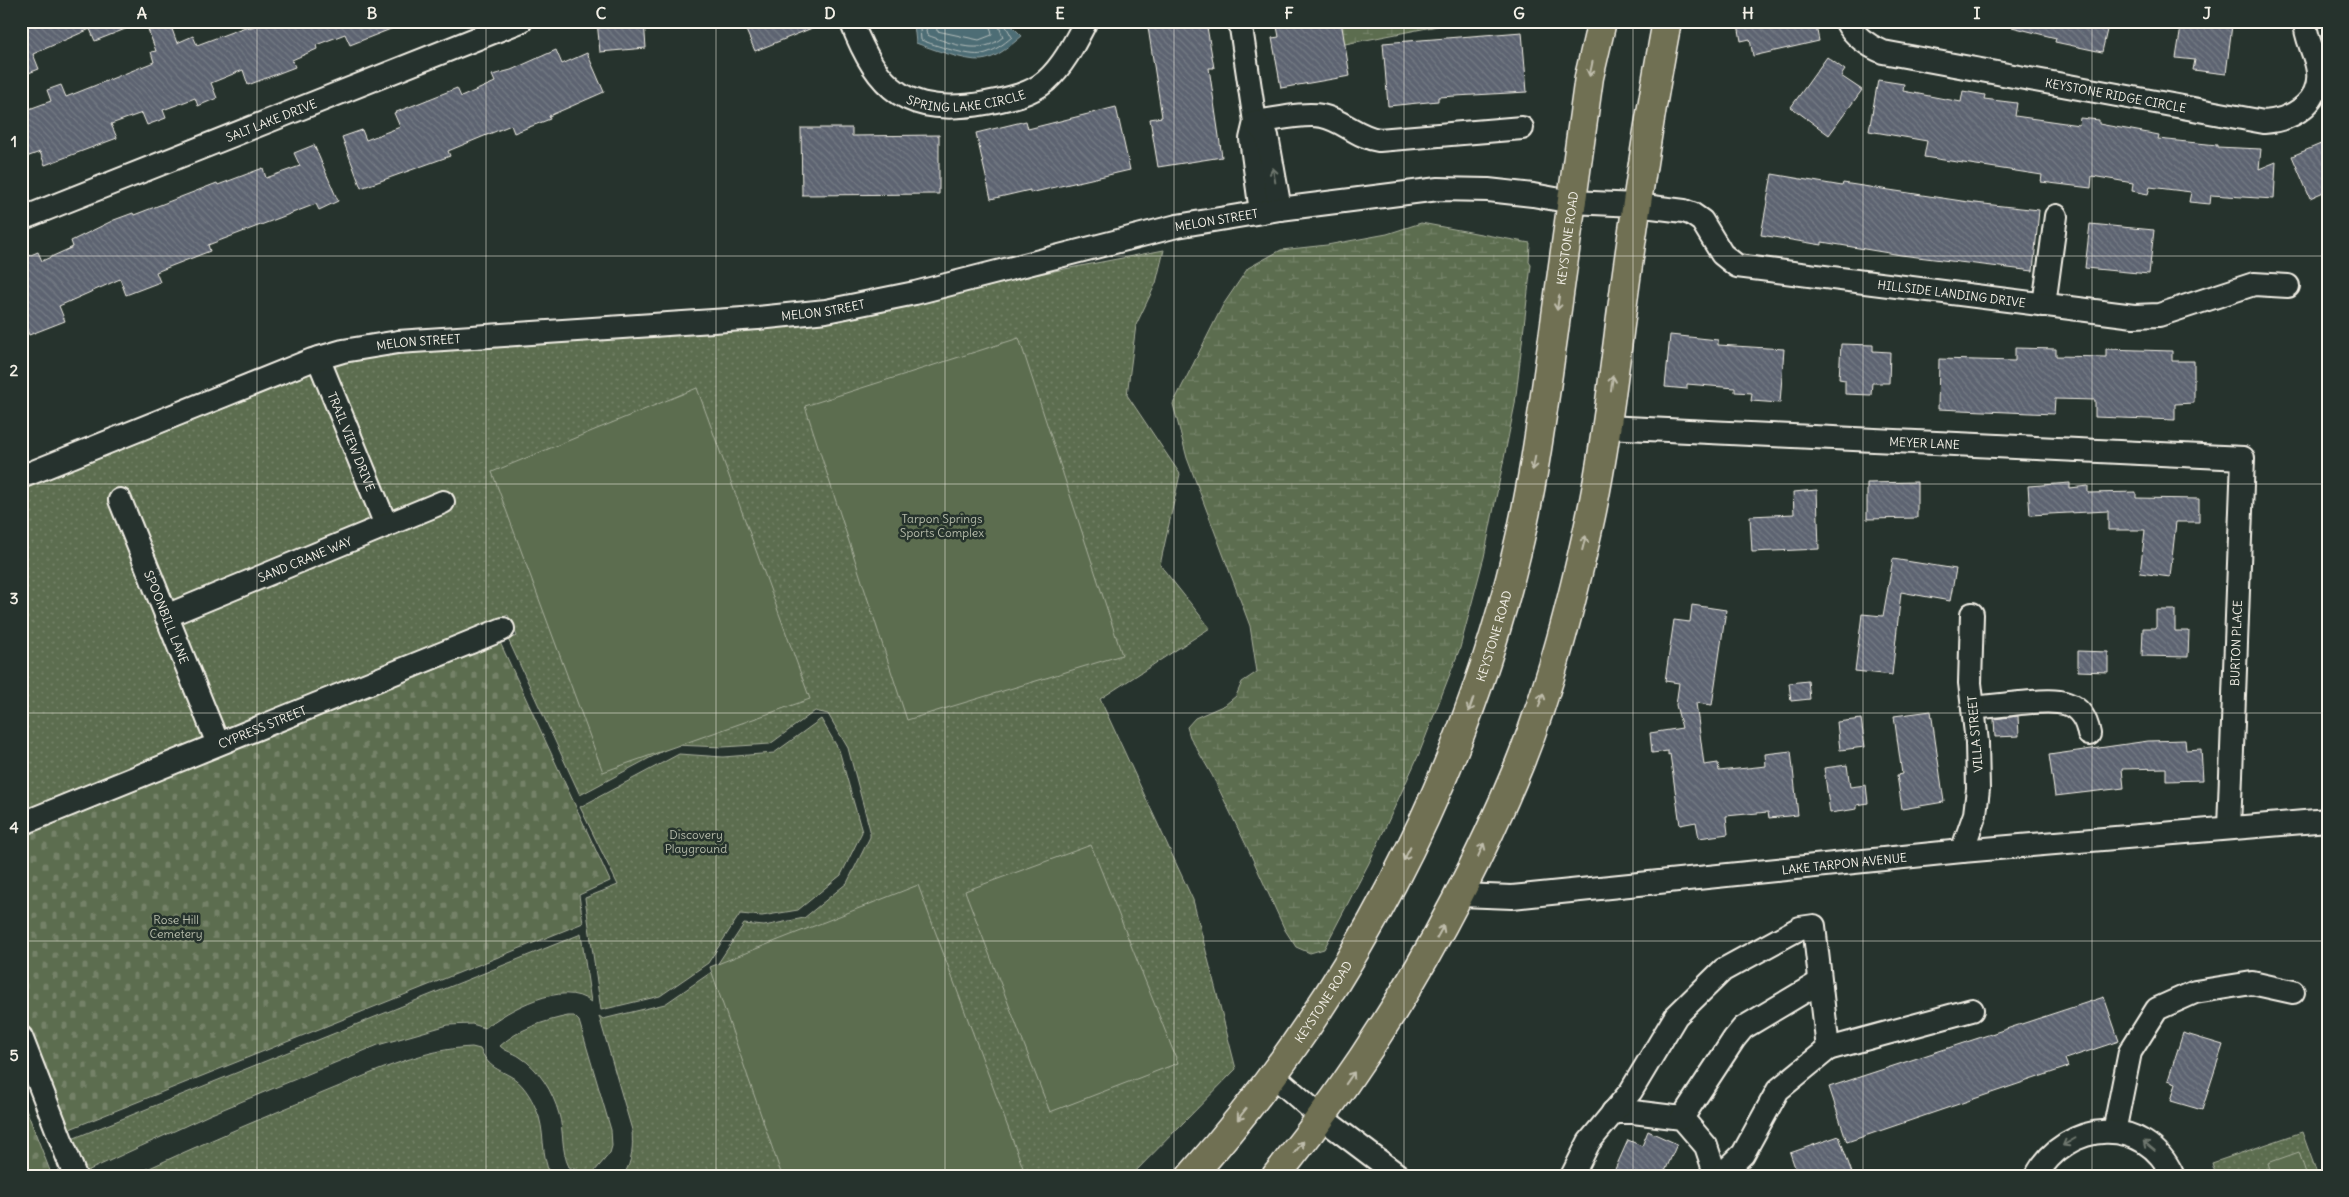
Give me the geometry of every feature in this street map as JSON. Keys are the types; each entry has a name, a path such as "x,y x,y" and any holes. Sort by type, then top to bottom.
{"main road":[{"name":"KEYSTONE ROAD","path":"1191,1176 1273,1076 1324,1004 1375,917 1421,826 1456,744 1490,648 1517,550 1537,451 1589,77 1602,21"},
{"path":"1276,1176 1322,1118 1371,1048 1461,895 1519,763 1558,649 1590,518 1606,427 1646,138 1667,21"}],"street":[{"name":"SALT LAKE DRIVE","path":"21,219 521,21"},
{"name":"SPRING LAKE CIRCLE","path":"851,21 866,58 888,84 916,104 944,107 995,101 1023,94 1038,87 1052,75 1066,58 1086,21"},
{"path":"1240,21 1255,122 1251,139 1271,211"},
{"name":"KEYSTONE RIDGE CIRCLE","path":"1846,21 1852,32 1882,52 2264,122 2280,120 2293,115 2306,106 2317,90 2319,74 2305,21"},
{"path":"1255,122 1320,115 1338,122 1366,138 1379,140 1522,128"},
{"name":"MELON STREET","path":"21,478 318,358 343,351 398,342 758,318 831,310 915,293 1168,228 1271,211 1448,188 1512,192 1572,202 1636,206"},
{"name":"HILLSIDE LANDING DRIVE","path":"1636,206 1692,214 1702,222 1726,259 1737,266 2134,316 2152,316 2254,284 2288,286"},
{"path":"2044,304 2056,216"},
{"name":"TRAIL VIEW DRIVE","path":"318,358 386,524"},
{"name":"MEYER LANE","path":"1606,427 2243,458"},
{"name":"BURTON PLACE","path":"2229,828 2243,458"},
{"name":"SPOONBILL LANE","path":"120,500 214,734"},
{"name":"SAND CRANE WAY","path":"166,616 443,502"},
{"name":"VILLA STREET","path":"1962,851 1975,814 1978,789 1970,683 1972,614"},
{"name":"CYPRESS STREET","path":"21,824 503,629"},
{"path":"1973,708 2062,702 2078,711 2086,723 2089,734"},
{"name":"LAKE TARPON AVENUE","path":"1461,895 1512,897 1962,851 2328,820"},
{"path":"1572,1176 1589,1142 1632,1091 1676,1016 1723,970 1800,928 1814,926 1828,1049"},
{"path":"1682,1118 1743,1028 1820,982"},
{"path":"2114,1132 2130,1052 2156,1009 2195,992 2252,983 2293,992"},
{"path":"1613,1112 1641,1112 1682,1118 1728,1173 1743,1154 1778,1090 1828,1049 1972,1010"},
{"path":"21,1037 75,1176"},
{"path":"1273,1076 1322,1118 1400,1176"},
{"path":"2036,1176 2047,1160 2068,1141 2090,1132 2114,1132 2141,1139 2161,1156 2173,1176"}],"green space":[{"path":"1334,21 1463,21 1340,45"},
{"path":"1421,223 1530,243 1529,262 1531,265 1515,404 1484,557 1460,648 1419,754 1369,863 1324,949 1310,953 1296,947 1285,930 1249,851 1212,775 1190,737 1187,727 1195,718 1225,705 1236,696 1242,682 1257,672 1250,626 1187,458 1173,404 1223,305 1248,268 1281,250 1327,245 1387,234"},
{"name":"Tarpon Springs Sports Complex","path":"1164,250 1156,283 1136,325 1127,395 1180,474 1160,565 1210,628 1100,699 1193,900 1236,1069 1131,1176 623,1176 632,1154 632,1130 599,1016 603,1019 665,1004 713,971 744,924 764,926 804,918 847,883 870,837 870,830 848,748 828,714 815,711 770,744 723,747 674,745 580,795 508,639 517,636 508,615 21,812 21,490 317,371 345,362 400,353 815,324 866,315 1018,278"},
{"path":"1019,338 1122,655 907,720 805,406"},
{"path":"697,388 810,699 603,772 492,472"},
{"name":"Rose Hill Cemetery","path":"498,638 610,881 579,895 583,923 65,1131 21,1015 21,826"},
{"name":"Discovery Playground","path":"821,719 839,750 862,832 841,875 798,910 762,916 740,914 708,963 660,996 601,1010 585,898 618,885 580,807 679,754 723,757 774,753"},
{"path":"1091,845 1178,1063 1050,1112 965,891"},
{"path":"918,885 1026,1176 782,1176 710,967"},
{"path":"581,934 591,1002 579,996 566,994 551,995 507,1013 485,1028 472,1024 448,1025 378,1045 209,1115 85,1172 72,1139"},
{"path":"574,1016 579,1021 611,1130 612,1146 610,1153 594,1172 587,1174 569,1167 566,1161 559,1114 544,1082 527,1062 500,1046 532,1026"},
{"path":"472,1047 480,1049 489,1063 514,1079 529,1095 539,1117 545,1160 551,1176 132,1176 258,1120 385,1068 419,1056"},
{"path":"21,1096 52,1176 21,1176"},
{"path":"2302,1132 2318,1176 2216,1176 2212,1163"},
{"path":"2299,1152 2307,1176 2272,1176 2268,1163"}],"water":[{"path":"923,21 1007,21 1022,36 992,57 981,60 966,59 916,43 914,24"}],"building":[{"path":"21,21 143,22 95,41 90,29 33,54 39,69 21,76"},
{"path":"145,21 169,21 177,43 193,36 197,45 267,21 406,21 406,23 350,45 345,34 316,45 317,49 292,60 295,67 248,85 243,70 211,83 217,98 198,106 195,98 163,110 166,118 147,125 142,113 111,124 117,138 45,165 40,152 21,159 21,112 51,101 47,90 61,85 66,97 154,62 151,52 156,51"},
{"path":"597,21 644,21 646,48 600,52"},
{"path":"742,21 827,21 827,22 755,51"},
{"path":"1147,21 1206,21 1214,68 1209,68 1222,157 1158,167 1150,119 1162,117"},
{"path":"1276,21 1341,21 1350,76 1281,88 1272,38 1279,37"},
{"path":"1752,21 1815,21 1819,41 1753,56 1750,39 1741,41 1738,24"},
{"path":"2013,21 2109,21 2102,52 2055,42 2056,38 2012,27"},
{"path":"2182,21 2232,25 2226,74 2193,70 2195,60 2176,58"},
{"path":"1522,32 1527,92 1438,97 1438,101 1388,106 1383,43"},
{"path":"556,50 562,64 587,53 604,92 549,116 550,119 514,133 511,125 448,151 450,156 361,188 342,137 362,130 366,140 400,127 394,113 457,88 461,97 495,82 492,75 511,70"},
{"path":"1827,57 1845,70 1841,76 1862,90 1829,135 1791,107"},
{"path":"1878,80 1904,84 1903,91 1961,102 1963,91 1985,95 1984,99 2017,103 2015,116 2079,125 2080,118 2099,120 2099,124 2159,135 2158,139 2217,145 2217,147 2261,149 2259,169 2276,162 2274,199 2211,195 2210,204 2189,202 2191,192 2150,187 2148,194 2132,191 2133,183 2092,176 2091,188 2041,182 2042,175 1924,157 1927,141 1869,131"},
{"path":"1116,107 1130,170 1030,193 1030,190 991,199 976,133 1026,121 1028,129"},
{"path":"801,128 852,128 852,136 939,135 939,194 802,195"},
{"path":"2328,141 2328,190 2310,198 2292,156"},
{"path":"314,145 338,201 319,210 316,204 208,245 210,251 156,272 160,282 126,295 120,279 59,306 65,321 29,335 21,314 21,259 38,252 42,261 73,247 71,241 114,220 133,213 134,215 217,183 218,185 263,168 266,178 300,166 294,153"},
{"path":"1772,174 1842,186 1843,183 1975,203 2039,210 2033,271 1901,255 1822,242 1822,245 1761,235"},
{"path":"2090,224 2154,230 2149,274 2085,268"},
{"path":"1670,335 1718,340 1718,345 1784,349 1780,403 1751,401 1752,393 1735,392 1735,388 1687,384 1687,389 1665,387"},
{"path":"1841,344 1873,345 1873,351 1890,352 1889,383 1872,383 1871,395 1845,394 1845,380 1839,379"},
{"path":"2015,348 2056,349 2056,356 2106,357 2106,349 2172,351 2172,361 2194,361 2194,403 2175,404 2175,420 2095,417 2095,400 2055,399 2054,414 1938,409 1939,359 2015,361"},
{"path":"1917,482 1917,518 1867,519 1867,483"},
{"path":"2070,483 2070,488 2088,486 2088,493 2136,492 2136,498 2199,499 2199,522 2176,522 2170,577 2140,573 2145,530 2108,530 2108,511 2030,515 2028,486"},
{"path":"1817,490 1819,549 1752,552 1750,516 1794,514 1793,492"},
{"path":"1893,559 1956,569 1950,601 1901,592 1892,675 1855,671 1862,614 1883,616"},
{"path":"1692,605 1726,610 1712,705 1696,703 1704,765 1718,763 1719,771 1766,766 1765,754 1791,751 1798,815 1769,818 1768,812 1726,816 1728,834 1699,838 1696,822 1680,825 1670,754 1668,755 1668,751 1652,753 1650,733 1682,728 1676,705 1679,683 1665,681 1674,620 1690,622"},
{"path":"2156,610 2175,610 2175,631 2189,631 2188,657 2142,656 2143,628 2156,628"},
{"path":"2078,651 2108,652 2108,672 2078,671"},
{"path":"1808,681 1810,699 1791,701 1789,683"},
{"path":"1931,711 1944,802 1902,809 1897,775 1902,774 1894,716"},
{"path":"2018,716 2019,736 1995,737 1994,719"},
{"path":"1861,719 1865,747 1840,750 1837,722"},
{"path":"2185,740 2186,750 2201,749 2203,780 2166,781 2166,768 2122,769 2124,788 2055,796 2049,755 2148,741"},
{"path":"1847,765 1850,787 1866,785 1868,803 1857,805 1857,809 1830,813 1824,768"},
{"path":"2104,997 2119,1041 2065,1059 2068,1067 1847,1142 1829,1087"},
{"path":"2183,1033 2223,1045 2202,1110 2171,1101 2176,1083 2168,1080"},
{"path":"1648,1131 1677,1144 1663,1176 1612,1176 1628,1140 1642,1146"},
{"path":"1839,1136 1853,1176 1798,1176 1790,1153"}]}
